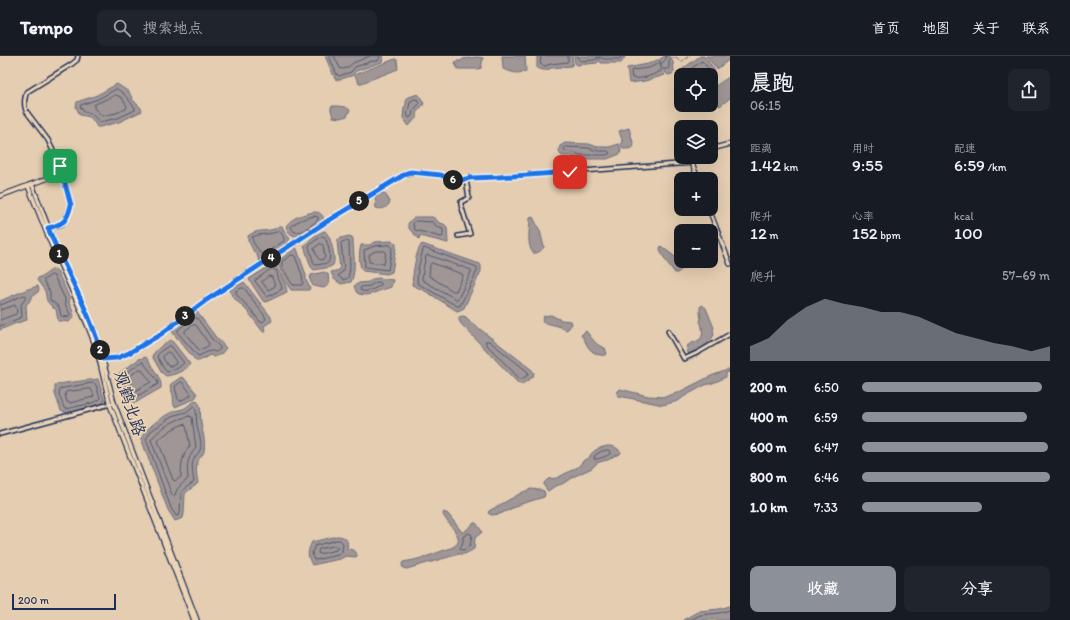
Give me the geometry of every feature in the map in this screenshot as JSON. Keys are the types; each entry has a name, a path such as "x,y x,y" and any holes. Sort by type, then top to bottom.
{"street":[{"path":"47,228 61,224 65,220 71,205 60,166 48,140 26,111 25,95 27,92 72,64 78,56"},
{"path":"718,147 730,144"},
{"path":"101,359 117,358 129,353 161,334 205,301 320,226 407,173 411,172 441,175 457,181 470,178 675,164"},
{"path":"0,196 51,177"},
{"path":"458,236 470,234 461,205 461,202 469,198 466,179"},
{"name":"观鹤北路","path":"47,228 32,184 28,186 98,344 112,404 194,620"},
{"path":"712,216 730,264"},
{"path":"668,332 684,359 730,334"},
{"path":"0,434 112,404"},
{"name":"观鹤北路","path":"112,404 197,620"}],"water":[{"path":"325,56 383,56 383,58 382,62 356,71 354,75 338,80 335,79"},
{"path":"502,56 525,56 526,71 517,73 503,69"},
{"path":"537,56 572,56 573,64 571,66 543,70 537,68"},
{"path":"574,56 598,56 598,62 577,65 575,63"},
{"path":"599,56 625,56 621,63 601,63"},
{"path":"665,56 669,56 673,62 674,72 672,74 668,75 662,69 660,59"},
{"path":"700,56 704,56 713,68 684,68"},
{"path":"706,56 730,56 730,59 716,68"},
{"path":"477,57 483,58 481,68 478,69 458,69 455,64 456,61"},
{"path":"395,59 397,60 398,69 359,84 355,76 356,74"},
{"path":"659,60 661,70 665,75 645,81 629,83 627,68 648,64"},
{"path":"730,77 730,98 720,106 718,104 718,84"},
{"path":"117,84 129,92 133,100 142,111 119,122 100,127 97,127 91,118 80,115 76,107 77,102 97,95"},
{"path":"418,94 424,104 416,113 417,117 409,126 403,118 406,98"},
{"path":"340,106 350,110 347,116 340,118 333,117 331,107"},
{"path":"629,128 634,146 628,149 623,149 619,131"},
{"path":"565,143 589,144 598,147 609,147 619,144 621,150 620,154 607,159 579,159 572,156 562,156 560,154 560,146"},
{"path":"379,193 384,193 390,202 388,206 383,209 376,208 375,197"},
{"path":"318,212 322,215 324,219 323,222 308,232 297,236 289,232 286,226 292,220 302,215"},
{"path":"415,217 432,217 439,223 444,224 447,227 448,243 420,236 419,239 408,226 408,223"},
{"path":"533,217 540,231 544,247 539,252 534,253 531,249 529,241 530,218"},
{"path":"282,226 290,239 281,248 261,262 259,261 256,252 254,252 248,240 248,236 254,232 271,230"},
{"path":"325,231 330,238 332,245 334,263 330,267 314,270 311,267 304,246 313,237"},
{"path":"349,236 353,239 354,272 351,282 341,284 334,279 331,272 340,270 337,240"},
{"path":"392,241 396,244 396,247 392,272 387,274 363,271 359,258 361,245 370,245 374,242"},
{"path":"422,244 480,264 481,271 464,308 457,311 427,292 412,285 416,257"},
{"path":"661,246 674,256 674,268 684,268 675,273 666,261 660,249"},
{"path":"296,248 306,275 306,280 310,288 309,290 291,290 286,283 277,262"},
{"path":"274,263 282,277 287,292 266,302 263,301 249,279"},
{"path":"55,269 70,299 69,303 74,316 69,322 58,321 56,309 53,308 47,301 45,291 37,280 39,277"},
{"path":"324,272 328,274 329,284 324,288 313,286 310,280 311,275"},
{"path":"379,278 393,280 391,287 368,295 357,293 354,286 359,283 369,282 372,279"},
{"path":"244,282 271,317 272,321 264,326 265,331 263,332 249,313 232,296 230,291"},
{"path":"38,286 38,292 32,296 26,305 27,320 0,330 0,301"},
{"path":"702,305 706,308 714,328 714,335 707,344 691,355 688,353 687,346 699,340 702,336 700,307"},
{"path":"197,312 226,348 221,354 214,357 210,355 199,361 196,361 173,333 173,329"},
{"path":"551,315 561,320 571,321 572,324 566,330 558,326 542,322 544,316"},
{"path":"463,316 532,370 534,373 533,377 522,384 519,384 461,324 459,317"},
{"path":"586,331 597,344 605,348 607,354 599,355 588,348 581,335"},
{"path":"170,340 190,364 186,369 180,372 166,376 161,372 152,356 158,349"},
{"path":"146,357 160,380 161,388 134,403 123,390 118,374 139,359"},
{"path":"730,369 730,373 726,373 726,377 705,385 678,401 663,405 619,396 617,394 620,389 648,396 665,397"},
{"path":"181,377 184,378 197,394 194,399 175,407 170,386"},
{"path":"98,379 105,402 76,411 61,411 55,394 55,385"},
{"path":"197,401 200,408 204,436 204,452 197,464 196,472 198,483 185,494 183,518 175,521 168,510 141,439 146,431 160,419"},
{"path":"607,446 616,448 621,452 620,454 608,460 597,463 592,468 548,491 544,486 544,483 548,479 557,478 578,467 584,460 589,458 594,451"},
{"path":"531,489 544,491 544,497 521,504 500,514 491,515 488,513 489,511 523,492"},
{"path":"444,512 448,514 462,532 476,523 482,532 475,538 474,549 465,554 459,554 407,569 403,568 403,562 449,549 457,544 458,537 444,517"},
{"path":"337,536 345,538 348,544 347,549 355,551 357,556 346,556 340,559 312,565 308,554 312,542"},
{"path":"730,606 730,620 683,620 699,611 719,609"}],"route":[{"path":"60,166 71,207 65,220 61,224 48,228 90,323 103,359 117,358 129,353 161,334 205,301 326,222 407,173 411,172 441,175 457,181 470,178 570,172"}]}
